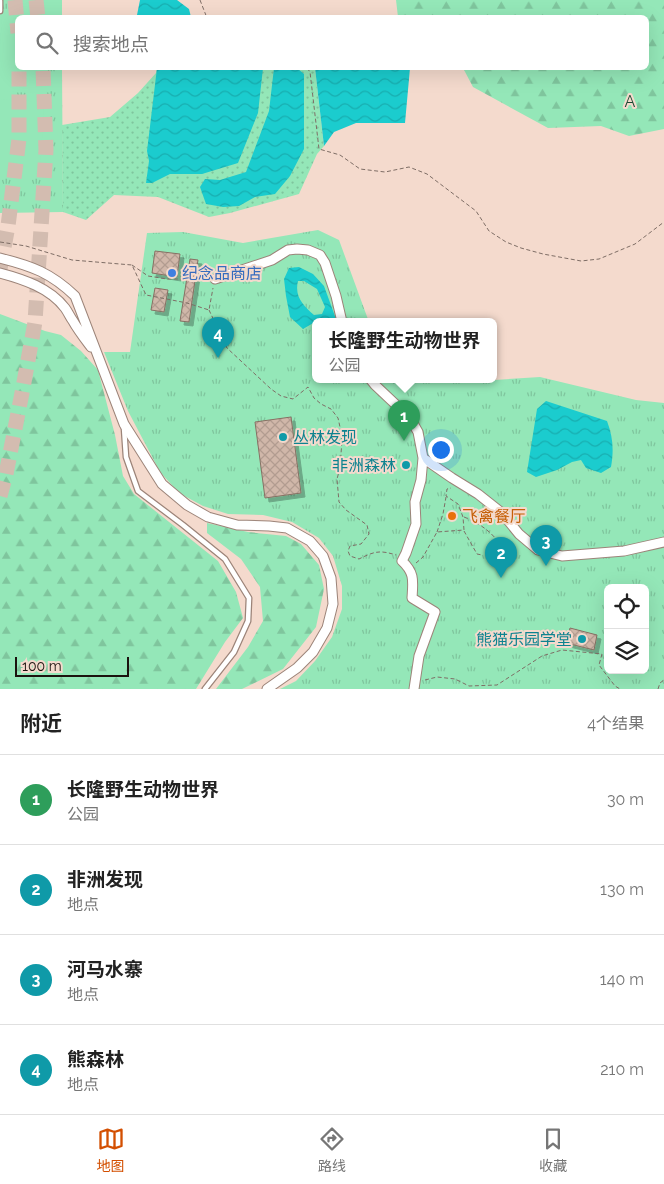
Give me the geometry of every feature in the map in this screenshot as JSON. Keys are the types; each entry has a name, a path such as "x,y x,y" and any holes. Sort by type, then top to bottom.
{"street":[{"path":"215,279 272,260 288,250 308,250 320,255 324,263 336,296 341,318"},
{"path":"0,258 44,272 62,284 75,296 124,424 162,484 187,505 208,517 236,525 287,528 310,540 323,556 331,578 333,604 327,628 313,652 296,668 267,689"},
{"path":"0,273 24,280 52,295 64,307 98,357"},
{"path":"373,383 410,418 418,432 422,458 415,502 416,524 402,561 410,568 412,598 435,612 419,656 414,686"},
{"path":"422,458 478,494 502,513 518,534 538,550 562,556 624,551 664,542"}],"lane":[{"path":"0,1 0,11"},
{"path":"124,424 126,457 138,491 225,559 250,598 248,621 234,652 206,689"}],"path":[{"path":"200,0 207,15"},
{"path":"308,70 318,149 340,155 360,169 385,172 409,167 427,174 476,211 489,231 506,242 521,248 581,261 599,259 636,244 664,222"},
{"path":"0,242 26,246 72,260 132,265 148,276 167,279 215,279 209,310 227,348 280,396 293,399 308,387 314,398 331,409 338,418 342,440 340,468 337,479 339,502 346,510 367,525 369,534 361,544 350,546 348,551 350,556 359,559 377,551 384,551 397,555 402,561"},
{"path":"132,265 146,295 187,303 209,310"},
{"path":"410,568 423,557 437,532 443,514 447,490 461,484"},
{"path":"446,496 458,504 463,517 464,530 476,554 482,555"},
{"path":"463,517 473,520 494,536 499,543"},
{"path":"437,532 464,530"},
{"path":"414,686 437,677 454,679 469,686 497,684 526,668 542,656 562,650 602,654 599,665 615,686 620,689"},
{"path":"658,689 664,680"}],"green space":[{"path":"0,0 62,0 62,15 15,15 15,70 62,70 63,212 0,213"},
{"name":"A","path":"396,0 664,0 664,129 629,136 601,126 548,128 473,87 464,70 649,70 649,15 398,15"},
{"path":"2,19 15,20 15,70 48,70 46,94 0,91"},
{"path":"157,70 315,70 324,146 317,154 299,194 209,217 158,197 114,195 86,220 63,212 62,125 110,117 138,93"},
{"path":"0,99 44,102 40,174 0,172"},
{"path":"318,230 339,240 368,318 312,318 312,383 497,383 497,380 540,377 636,400 664,403 664,689 280,689 296,681 315,661 332,637 342,609 342,586 333,556 319,538 292,522 263,515 228,514 203,506 179,493 160,472 128,411 104,352 130,352 147,233 183,232 243,243"},
{"path":"0,314 61,335 81,351 98,370 115,435 123,476 134,494 218,561 236,592 243,618 225,642 196,689 0,689"},
{"path":"207,523 248,532 286,536 301,544 319,565 324,589 316,627 283,669 242,689 216,689 248,647 263,621 260,587 241,559 207,533"}],"water":[{"path":"140,0 177,0 189,9 190,15 137,15"},
{"path":"157,70 263,70 258,113 238,163 202,174 170,174 152,183 146,183 149,161 147,151"},
{"path":"274,70 299,70 304,74 304,149 290,176 275,194 255,197 239,206 223,207 206,204 200,187 205,179 220,180 246,172 269,111"},
{"path":"315,70 410,70 405,123 356,123 334,132 324,146"},
{"path":"299,267 313,274 324,286 336,318 312,318 312,324 303,329 290,317 284,279 289,268","holes":["298,281 304,281 317,289 325,307 322,314 314,315 301,301 297,292"]},
{"path":"546,401 607,421 612,444 611,467 601,473 586,468 581,460 536,477 527,472 537,409"}],"building":[{"path":"155,251 180,254 177,277 152,273"},
{"path":"190,259 198,260 189,322 180,321"},
{"path":"155,288 168,290 164,312 151,310"},
{"path":"291,417 301,493 265,498 255,422"},
{"name":"熊猫乐园学堂","path":"570,628 597,635 594,650 566,643"}],"tunnel":[{"path":"15,0 16,15"},
{"path":"36,0 38,15"},
{"path":"0,269 8,226 19,139 19,70"},
{"path":"0,496 6,474 35,322 46,150 43,70"}],"place":[{"name":"纪念品商店","path":"172,273"},
{"name":"熊森林","path":"218,358"},
{"name":"丛林发现","path":"283,437"},
{"name":"长隆野生动物世界","path":"404,441"},
{"name":"非洲森林","path":"406,465"},
{"name":"飞禽餐厅","path":"452,516"},
{"name":"河马水寨","path":"546,566"},
{"name":"非洲发现","path":"501,578"},
{"name":"熊猫乐园学堂","path":"582,639"}]}
